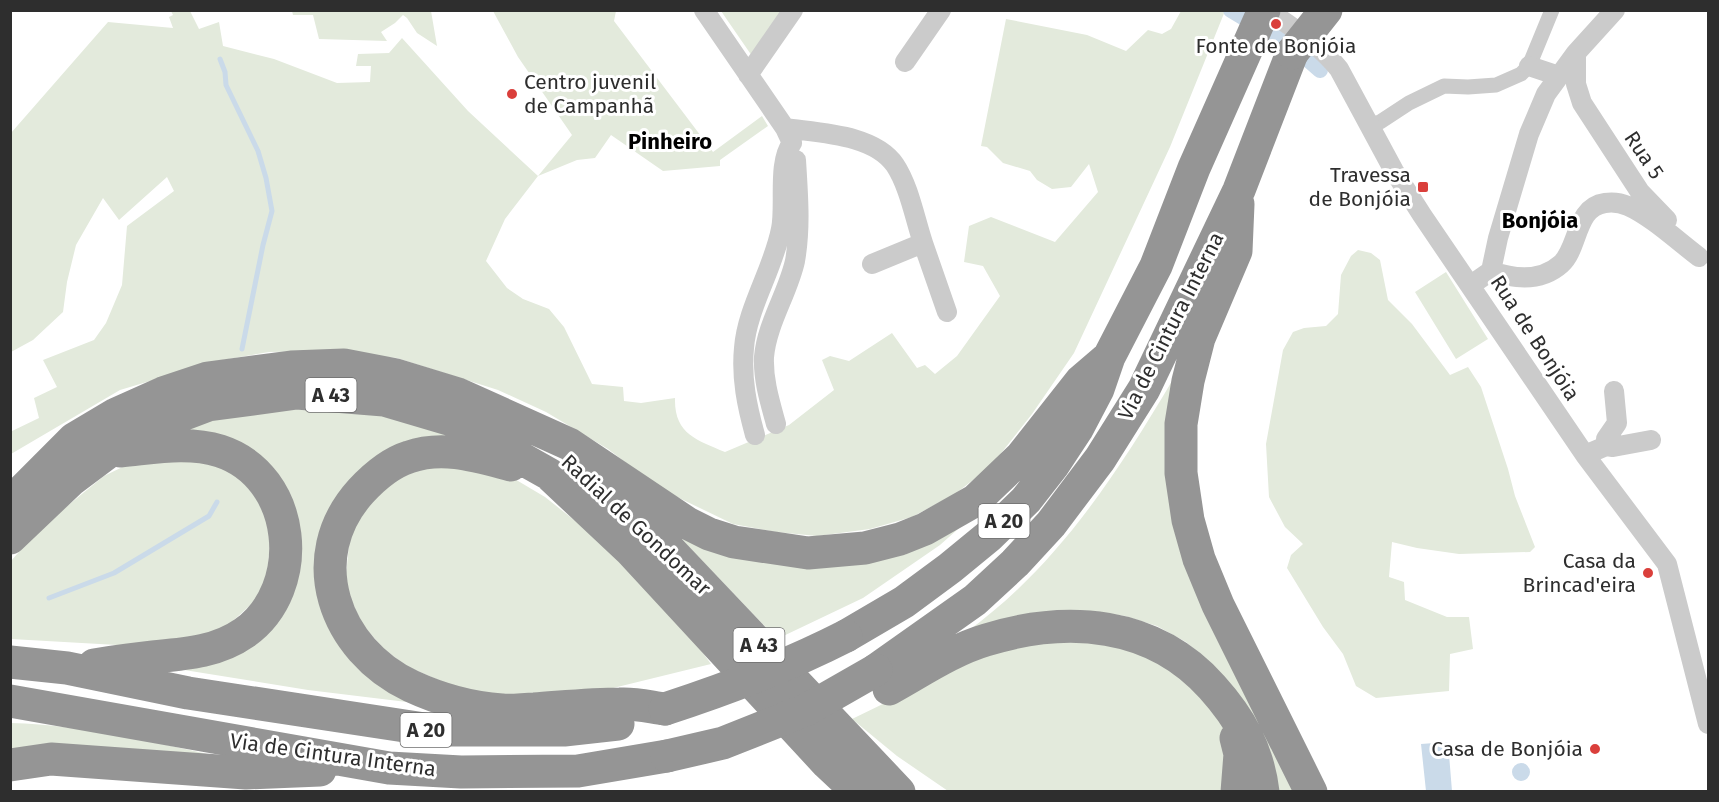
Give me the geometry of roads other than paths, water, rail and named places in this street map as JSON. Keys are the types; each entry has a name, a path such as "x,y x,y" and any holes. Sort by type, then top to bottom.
{"highway":[{"path":"1230,74 1241,10"},
{"name":"Via de Cintura Interna","path":"10,662 67,668 188,693 431,730 564,730 631,723 798,660 846,636 904,602 989,536 1026,500 1054,464 1077,429 1098,389 1109,357 1156,266 1230,74 1265,10"},
{"name":"Via de Cintura Interna","path":"10,701 389,768 461,772 578,771 667,756 723,743 806,710 846,710 1016,563 1051,524 1100,459 1144,389 1239,190 1310,10"},
{"path":"1292,53 1326,10"},
{"path":"1239,190 1236,251 1199,338 1188,381 1181,424 1181,473 1188,520 1198,559 1218,605 1311,792"},
{"path":"517,420 569,444 687,524 710,534 734,542 808,553 865,548 900,539 925,529 976,500 1021,457 1081,381 1109,357"},
{"name":"A 43","path":"10,503 74,440 116,414 163,393 208,378 291,367 344,365 396,375 458,394 517,420"},
{"name":"A 43","path":"10,538 71,480 107,453 146,430 208,405 297,393 384,400 455,421 549,474"},
{"name":"Radial de Gondomar","path":"517,420 566,458 663,543 899,792"},
{"path":"10,473 37,457 74,440"},
{"path":"67,668 175,656 214,648 230,642 245,633 267,610 276,596 286,560 287,542 284,524 271,492 258,477 222,452 200,446 180,445 107,453"},
{"path":"549,474 453,451 431,452 408,457 384,470 350,503 332,541 330,558 332,593 340,618 354,640 387,672 408,685 465,705 503,710 623,704 665,709"},
{"name":"Radial de Gondomar","path":"549,474 631,551 827,763 858,792"},
{"path":"882,680 986,640 1026,630 1077,625 1121,631 1165,648 1203,677 1221,697 1246,731 1255,756 1263,792"},
{"path":"1221,697 1235,733 1240,754 1237,792"},
{"path":"856,746 924,792"},
{"path":"10,765 51,759 246,773 389,768"}],"street":[{"path":"704,10 788,136 796,156 799,207 794,262 764,356 766,384 776,424"},
{"path":"748,75 793,10"},
{"path":"905,62 941,10"},
{"name":"Rua de Bonjóia","path":"1265,10 1306,36 1328,56 1350,88 1394,171 1536,386 1667,564 1708,724"},
{"path":"1369,125 1380,122 1409,103 1444,86 1496,85 1521,74 1529,66 1552,10"},
{"path":"1471,285 1491,271 1498,238 1529,134 1546,94 1576,53 1615,10"},
{"name":"Rua 5","path":"1576,53 1576,84 1582,103 1640,192 1704,262"},
{"path":"1529,66 1559,76"},
{"path":"788,136 854,139 867,143 890,158 901,177 947,312"},
{"path":"754,435 742,365 746,332 772,261 781,227 788,136"},
{"path":"1491,271 1514,278 1524,278 1535,277 1553,269 1566,257 1587,213 1594,206 1608,202 1627,205 1640,213 1704,262"},
{"path":"872,264 923,243"},
{"path":"1606,446 1606,439 1618,420 1614,391"},
{"path":"1585,455 1606,446 1613,447 1651,440"}],"water":[{"path":"1448,742 1452,791 1426,791 1421,744"},
{"path":"1517,763 1525,763 1530,768 1528,779 1517,781 1512,776 1512,768"}],"waterway":[{"path":"1231,10 1296,49 1320,70"},
{"path":"220,59 225,72 226,85 258,151 272,211 242,349"},
{"path":"49,598 114,573 209,516 217,502"}],"place":[{"name":"Fonte de Bonjóia","path":"1276,24"},
{"name":"Centro juvenil de Campanhã","path":"512,94"},
{"name":"Travessa de Bonjóia","path":"1423,187"},
{"name":"Casa da Brincad'eira","path":"1648,573"},
{"name":"Casa de Bonjóia","path":"1595,749"}],"district":[{"name":"Pinheiro","path":"670,141"},
{"name":"Bonjóia","path":"1540,220"}]}
